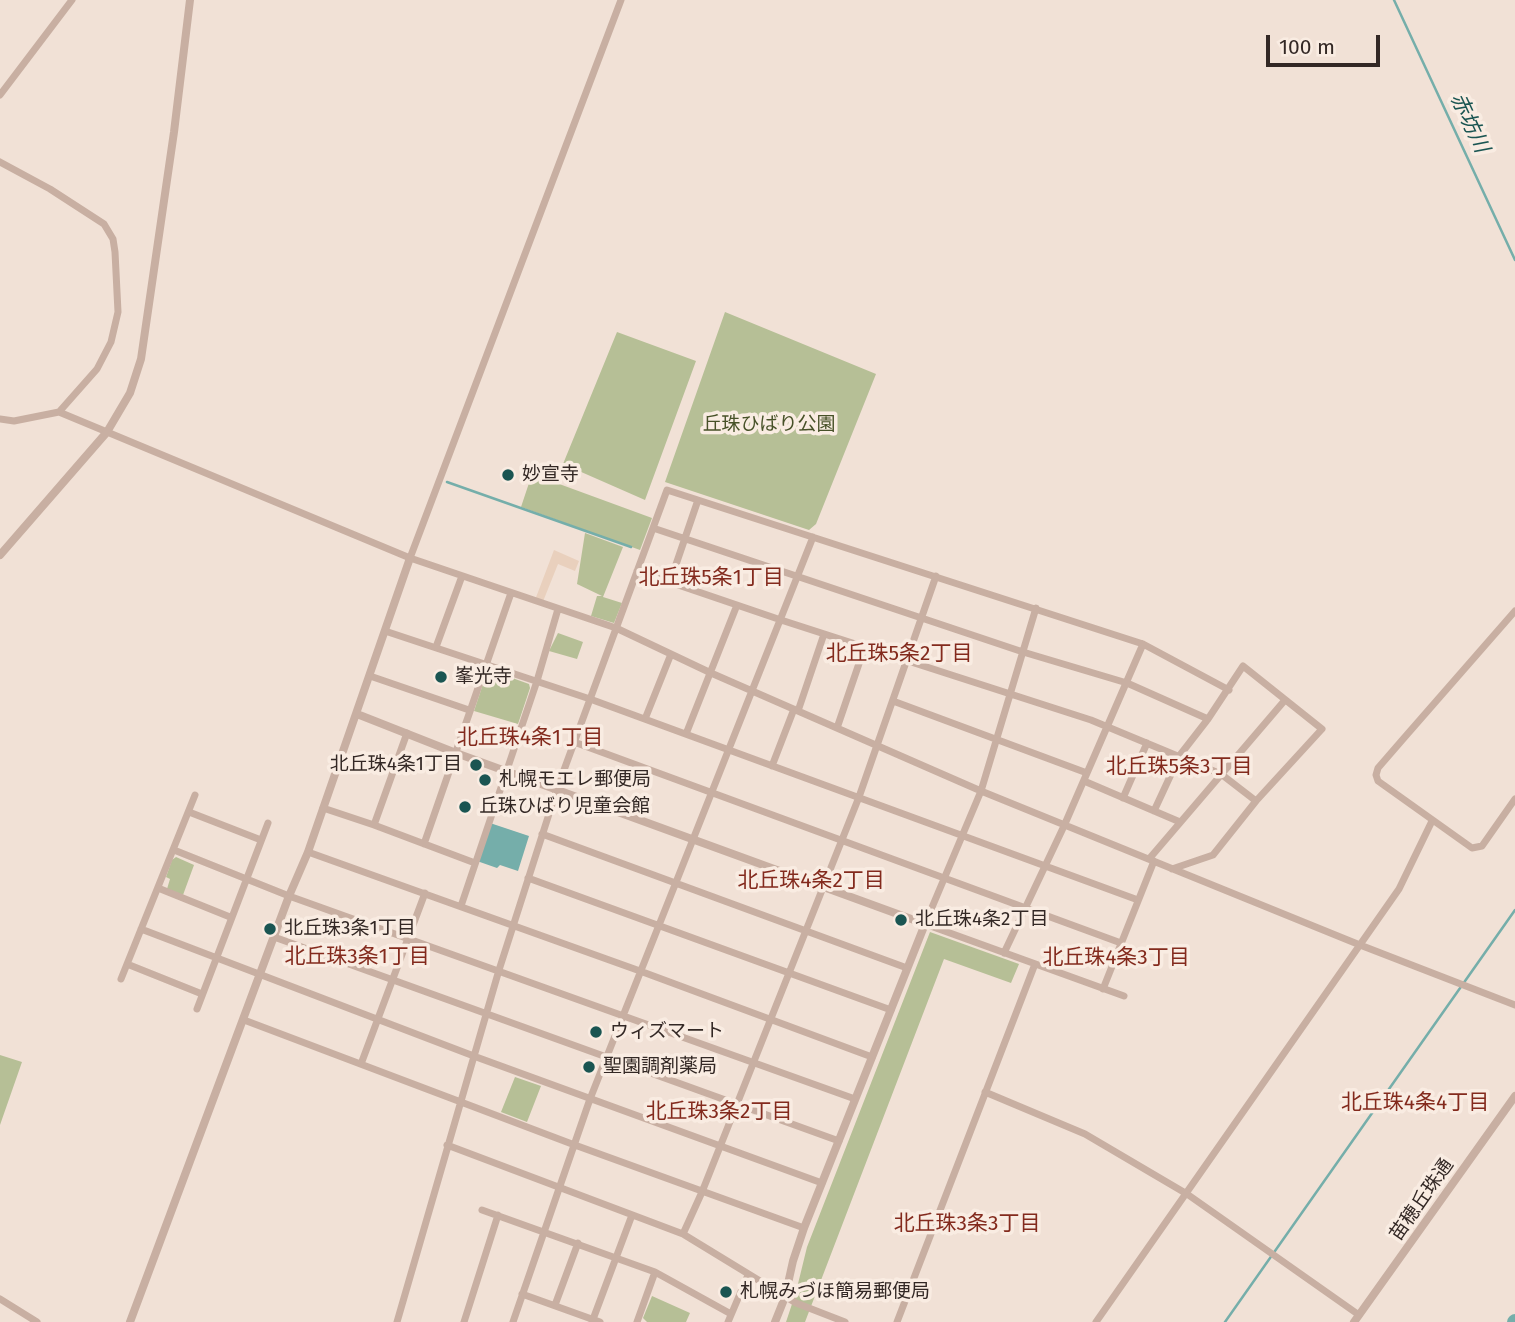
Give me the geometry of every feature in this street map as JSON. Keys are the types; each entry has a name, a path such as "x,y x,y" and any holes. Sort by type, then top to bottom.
{"street":[{"path":"0,95 72,0"},
{"path":"0,555 107,432 130,393 141,359 190,0"},
{"path":"130,1322 289,896 308,852 410,558 621,0"},
{"path":"0,162 50,189 104,225 113,239 118,313 111,342 97,369 59,412"},
{"path":"0,419 14,421 59,412 410,558 616,628 711,673 1064,826 1515,1005"},
{"path":"397,1322 486,1013 542,834 667,490 1143,644 1229,690"},
{"path":"670,582 698,499"},
{"path":"653,528 1023,652 1127,683 1209,719"},
{"path":"513,1322 572,1144 813,537"},
{"path":"637,571 1107,727 1221,774 1256,801"},
{"path":"436,647 462,576"},
{"path":"683,1234 859,797 936,576"},
{"path":"424,844 511,593"},
{"path":"686,734 737,605"},
{"path":"775,1322 785,1297 804,1228 907,968 981,791 1036,608"},
{"path":"461,906 537,681 558,610"},
{"path":"1515,611 1378,768 1376,775 1378,781 1472,848 1482,846 1515,799"},
{"path":"385,631 590,699 1138,900"},
{"path":"772,766 824,634"},
{"path":"1004,953 1064,826 1143,644"},
{"path":"837,728 866,646"},
{"path":"645,719 671,654"},
{"path":"1154,811 1180,755 1209,719 1242,666 1322,729 1256,801 1213,855 1172,869"},
{"path":"370,676 469,710"},
{"path":"1103,989 1151,860 1180,822 1285,700"},
{"path":"893,701 1085,777 1123,798 1180,822"},
{"path":"357,714 456,753 1124,996"},
{"path":"374,825 407,733"},
{"path":"574,742 1121,943"},
{"path":"1123,798 1147,743"},
{"path":"121,979 195,795"},
{"path":"323,808 475,863"},
{"path":"189,812 261,840"},
{"path":"1096,1322 1399,889 1432,821"},
{"path":"197,1009 268,823"},
{"path":"542,834 907,968"},
{"path":"174,850 289,896 855,1099"},
{"path":"308,852 872,1057"},
{"path":"528,878 891,1010"},
{"path":"158,888 230,918"},
{"path":"361,1064 425,893"},
{"path":"141,929 260,976 822,1183"},
{"path":"274,937 839,1141"},
{"path":"127,964 202,994"},
{"path":"897,1322 1035,964"},
{"path":"244,1020 804,1228"},
{"path":"985,1092 1085,1134 1187,1194 1357,1318"},
{"name":"苗穂丘珠通","path":"1357,1318 1515,1096"},
{"path":"447,1145 683,1234 785,1297 845,1322"},
{"path":"482,1210 655,1272 732,1314"},
{"path":"464,1322 498,1215"},
{"path":"522,1294 595,1321 615,1257 632,1215"},
{"path":"555,1306 578,1243"},
{"path":"637,1322 655,1272"},
{"path":"728,1322 748,1275"},
{"path":"0,1299 37,1322"}],"green space":[{"name":"丘珠ひばり公園","path":"725,312 876,374 816,524 809,530 665,482"},
{"path":"617,332 696,361 645,500 563,464"},
{"path":"532,474 652,518 640,550 521,507"},
{"path":"585,533 623,547 603,597 622,603 614,623 591,616 597,596 602,596 577,584"},
{"path":"558,633 583,642 577,659 549,651"},
{"path":"490,670 529,684 518,724 474,711"},
{"path":"176,857 194,865 183,895 167,889 170,879 166,877 172,860"},
{"path":"930,932 1019,964 1011,983 944,959 805,1322 786,1322 807,1247"},
{"path":"0,1055 22,1062 0,1125"},
{"path":"515,1077 541,1086 527,1122 501,1112"},
{"path":"652,1296 690,1313 686,1322 647,1322 643,1318"}],"shaded area":[{"path":"554,550 579,561 575,571 558,564 542,604 535,600"}],"water":[{"path":"490,823 529,836 518,871 477,861"}],"waterway":[{"name":"赤坊川","path":"1394,0 1515,260"},
{"path":"447,482 631,547"},
{"path":"1225,1322 1515,910"}],"place":[{"name":"妙宣寺","path":"508,475"},
{"name":"峯光寺","path":"441,677"},
{"name":"北丘珠4条1丁目","path":"476,765"},
{"name":"札幌モエレ郵便局","path":"485,780"},
{"name":"丘珠ひばり児童会館","path":"465,807"},
{"name":"北丘珠4条2丁目","path":"901,920"},
{"name":"北丘珠3条1丁目","path":"270,929"},
{"name":"ウィズマート","path":"596,1032"},
{"name":"聖園調剤薬局","path":"589,1067"},
{"name":"札幌みづほ簡易郵便局","path":"726,1292"}],"district":[{"name":"北丘珠5条1丁目","path":"711,578"},
{"name":"北丘珠5条2丁目","path":"899,654"},
{"name":"北丘珠4条1丁目","path":"530,738"},
{"name":"北丘珠5条3丁目","path":"1179,767"},
{"name":"北丘珠4条2丁目","path":"811,881"},
{"name":"北丘珠3条1丁目","path":"357,957"},
{"name":"北丘珠4条3丁目","path":"1116,958"},
{"name":"北丘珠4条4丁目","path":"1415,1103"},
{"name":"北丘珠3条2丁目","path":"719,1112"},
{"name":"北丘珠3条3丁目","path":"967,1224"}]}
